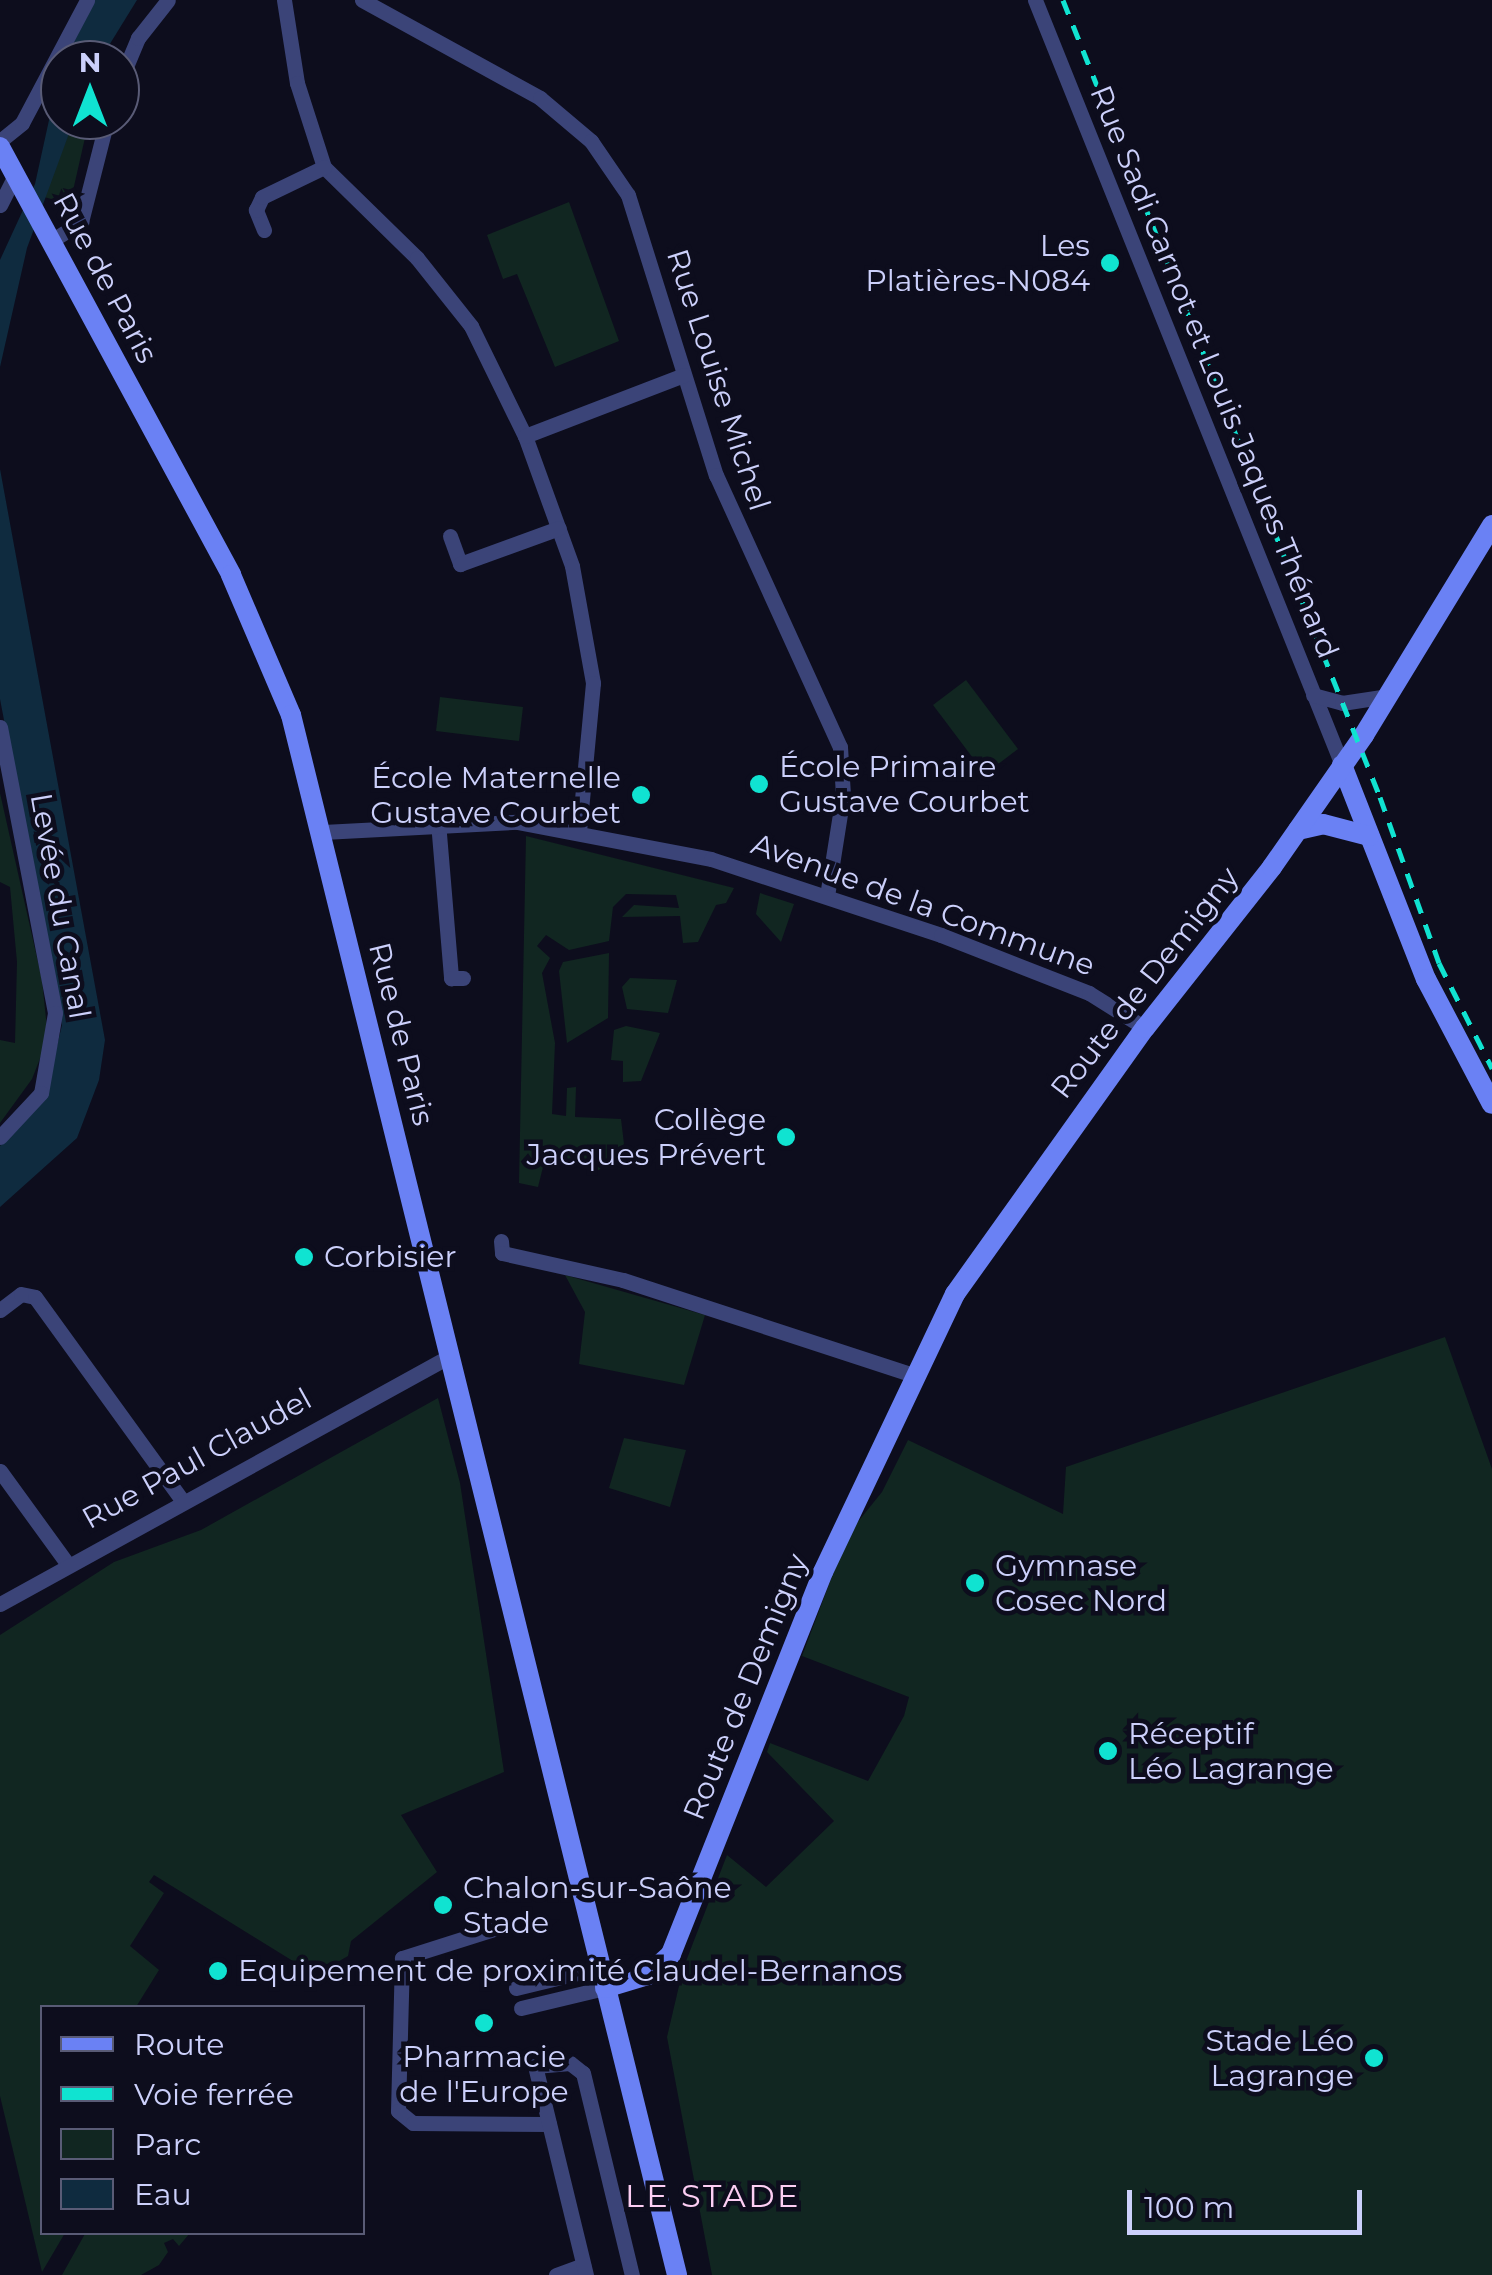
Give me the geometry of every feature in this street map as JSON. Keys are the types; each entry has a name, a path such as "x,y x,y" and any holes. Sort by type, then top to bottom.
{"main road":[{"name":"Rue de Paris","path":"0,144 264,643 323,832 677,2275"},
{"name":"Route de Demigny","path":"604,1978 648,1976 671,1954 823,1572 913,1376 966,1277 1145,1028 1298,830 1388,696 1492,525"},
{"path":"1342,765 1426,980 1492,1104"},
{"path":"1298,830 1322,824 1369,836"}],"street":[{"path":"0,144 22,123 87,0"},
{"path":"137,40 168,0"},
{"path":"284,0 297,83 324,168 446,290 489,355 525,436 558,528 592,657 593,728 579,830"},
{"name":"Rue Louise Michel","path":"362,0 540,98 591,142 628,195 684,375 755,571 820,693 840,746 844,794 827,896"},
{"name":"Rue Sadi Carnot et Louis Jaques Thénard","path":"1035,0 1342,765"},
{"path":"50,239 81,222 103,140"},
{"path":"264,230 256,210 262,198 324,168"},
{"path":"0,205 19,182"},
{"path":"525,436 684,375"},
{"path":"450,536 460,564 558,528"},
{"path":"1314,695 1342,702 1388,696"},
{"name":"Levée du Canal","path":"0,727 55,1027 40,1093 0,1138"},
{"path":"438,822 451,978 463,978"},
{"name":"Avenue de la Commune","path":"323,832 438,822 579,830 681,858 724,862 1089,993 1145,1028"},
{"path":"501,1240 502,1253 623,1280 913,1376"},
{"path":"0,1310 21,1294 34,1296 182,1500"},
{"name":"Rue Paul Claudel","path":"0,1604 66,1562 450,1356"},
{"path":"0,1471 66,1562"},
{"path":"500,1928 402,1958 396,2102 404,2119 549,2124"},
{"path":"516,1988 604,1978"},
{"path":"521,2008 604,1978"},
{"path":"556,2275 584,2270 535,2066 578,2066 632,2275"}],"green space":[{"path":"66,140 84,140 70,204 44,197"},
{"path":"569,202 619,341 555,367 517,274 503,279 487,235"},
{"path":"966,680 1018,749 985,774 933,705"},
{"path":"440,697 523,707 519,741 436,731"},
{"path":"0,793 42,980 48,1038 32,1079 0,1123 0,1040 15,1043 17,962 10,887 0,882"},
{"path":"526,836 734,888 726,903 716,905 698,942 683,943 680,916 622,917 634,905 679,908 676,895 626,894 613,907 609,941 569,950 546,935 537,946 550,958 542,973 555,1043 552,1114 566,1116 567,1088 576,1087 575,1117 621,1119 624,1144 599,1170 545,1159 538,1187 519,1183"},
{"path":"760,893 794,904 781,942 756,914"},
{"path":"609,953 608,1018 567,1043 559,971 563,962"},
{"path":"630,978 677,980 668,1013 627,1009 622,987"},
{"path":"626,1026 660,1033 641,1081 623,1082 623,1061 611,1060 614,1030"},
{"path":"565,1275 705,1315 684,1385 579,1364 585,1312"},
{"path":"1445,1337 1492,1469 1492,2275 712,2275 667,2037 683,1969 727,1855 766,1887 834,1821 767,1752 770,1743 868,1781 904,1716 909,1697 802,1656 848,1534 882,1492 908,1440 1063,1514 1066,1467"},
{"path":"438,1398 460,1483 504,1772 401,1815 437,1872 351,1941 348,1956 334,1964 301,1966 154,1875 149,1882 164,1893 130,1946 159,1970 137,2005 40,2005 40,2235 64,2235 42,2272 0,2096 0,1635 114,1562 201,1530"},
{"path":"624,1438 686,1450 670,1507 609,1488"},
{"path":"84,2235 188,2235 179,2246 173,2239 164,2243 168,2252 159,2265 141,2275 62,2275"}],"water":[{"path":"94,0 137,0 112,40 75,40"},
{"path":"45,140 67,140 27,248 0,367 0,260 35,184"},
{"path":"0,469 105,1040 99,1080 77,1138 0,1207 0,1146 46,1092 62,1025 0,699"}],"railway":[{"path":"1063,0 1380,797 1439,963 1492,1068"}],"place":[{"name":"Les Platières-N084","path":"1110,263"},
{"name":"École Primaire Gustave Courbet","path":"759,784"},
{"name":"École Maternelle Gustave Courbet","path":"641,795"},
{"name":"Collège Jacques Prévert","path":"786,1137"},
{"name":"Corbisier","path":"304,1257"},
{"name":"Gymnase Cosec Nord","path":"975,1583"},
{"name":"Réceptif Léo Lagrange","path":"1108,1751"},
{"name":"Chalon-sur-Saône Stade","path":"443,1905"},
{"name":"Equipement de proximité Claudel-Bernanos","path":"218,1971"},
{"name":"Pharmacie de l'Europe","path":"484,2023"},
{"name":"Stade Léo Lagrange","path":"1374,2058"}],"district":[{"name":"LE STADE","path":"713,2196"}]}
